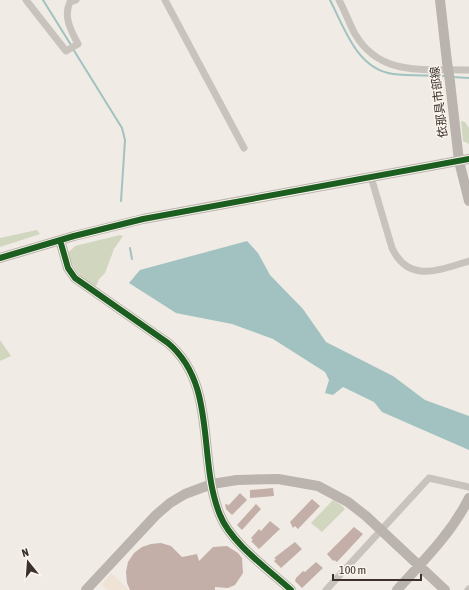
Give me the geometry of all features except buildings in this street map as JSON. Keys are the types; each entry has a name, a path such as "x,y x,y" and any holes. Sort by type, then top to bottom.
{"street":[{"path":"26,0 67,50 78,44 72,33 66,15 70,2 76,0"},
{"path":"165,0 244,148"},
{"path":"339,0 355,33 365,48 381,61 400,67 469,70"},
{"name":"依那具市部線","path":"440,0 447,62 464,160 469,201"},
{"path":"0,258 60,240 143,219 464,160"},
{"path":"371,177 392,248 397,259 416,271 427,272 469,261"},
{"path":"60,240 68,268 75,278 168,343 178,352 187,364 192,373 199,396 216,504 229,531 291,590"},
{"path":"326,590 429,478 469,487"},
{"path":"86,590 170,502 196,489 212,484 237,480 278,479 318,486 348,502 445,590"},
{"path":"397,590 444,539 458,519 469,498"}],"green space":[{"path":"461,121 465,122 469,128 469,144 463,141"},
{"path":"37,230 40,234 0,247 0,238"},
{"path":"120,235 123,236 114,249 105,273 99,279 95,289 78,273 72,264 68,253 75,246"},
{"path":"0,340 11,356 0,361"},
{"path":"333,500 345,509 322,532 311,523"}],"shaded area":[{"path":"111,573 129,590 108,590 102,585"}],"water":[{"path":"247,241 258,253 270,275 303,309 326,342 393,376 425,400 469,416 469,450 382,412 374,402 343,387 333,395 325,393 329,380 325,372 273,339 232,324 176,313 129,283 140,270"}],"waterway":[{"path":"43,0 71,45"},
{"path":"330,0 347,35 361,56 370,64 381,71 393,74 446,76"},
{"path":"73,49 122,128 125,140 121,201"},
{"path":"452,77 469,78"},
{"path":"130,248 132,259"}],"cycle path":[{"path":"0,258 74,236 143,219 469,159"},
{"path":"60,240 68,268 75,278 168,343 184,360 194,380 200,401 213,493 220,515 232,536 291,590"}]}
